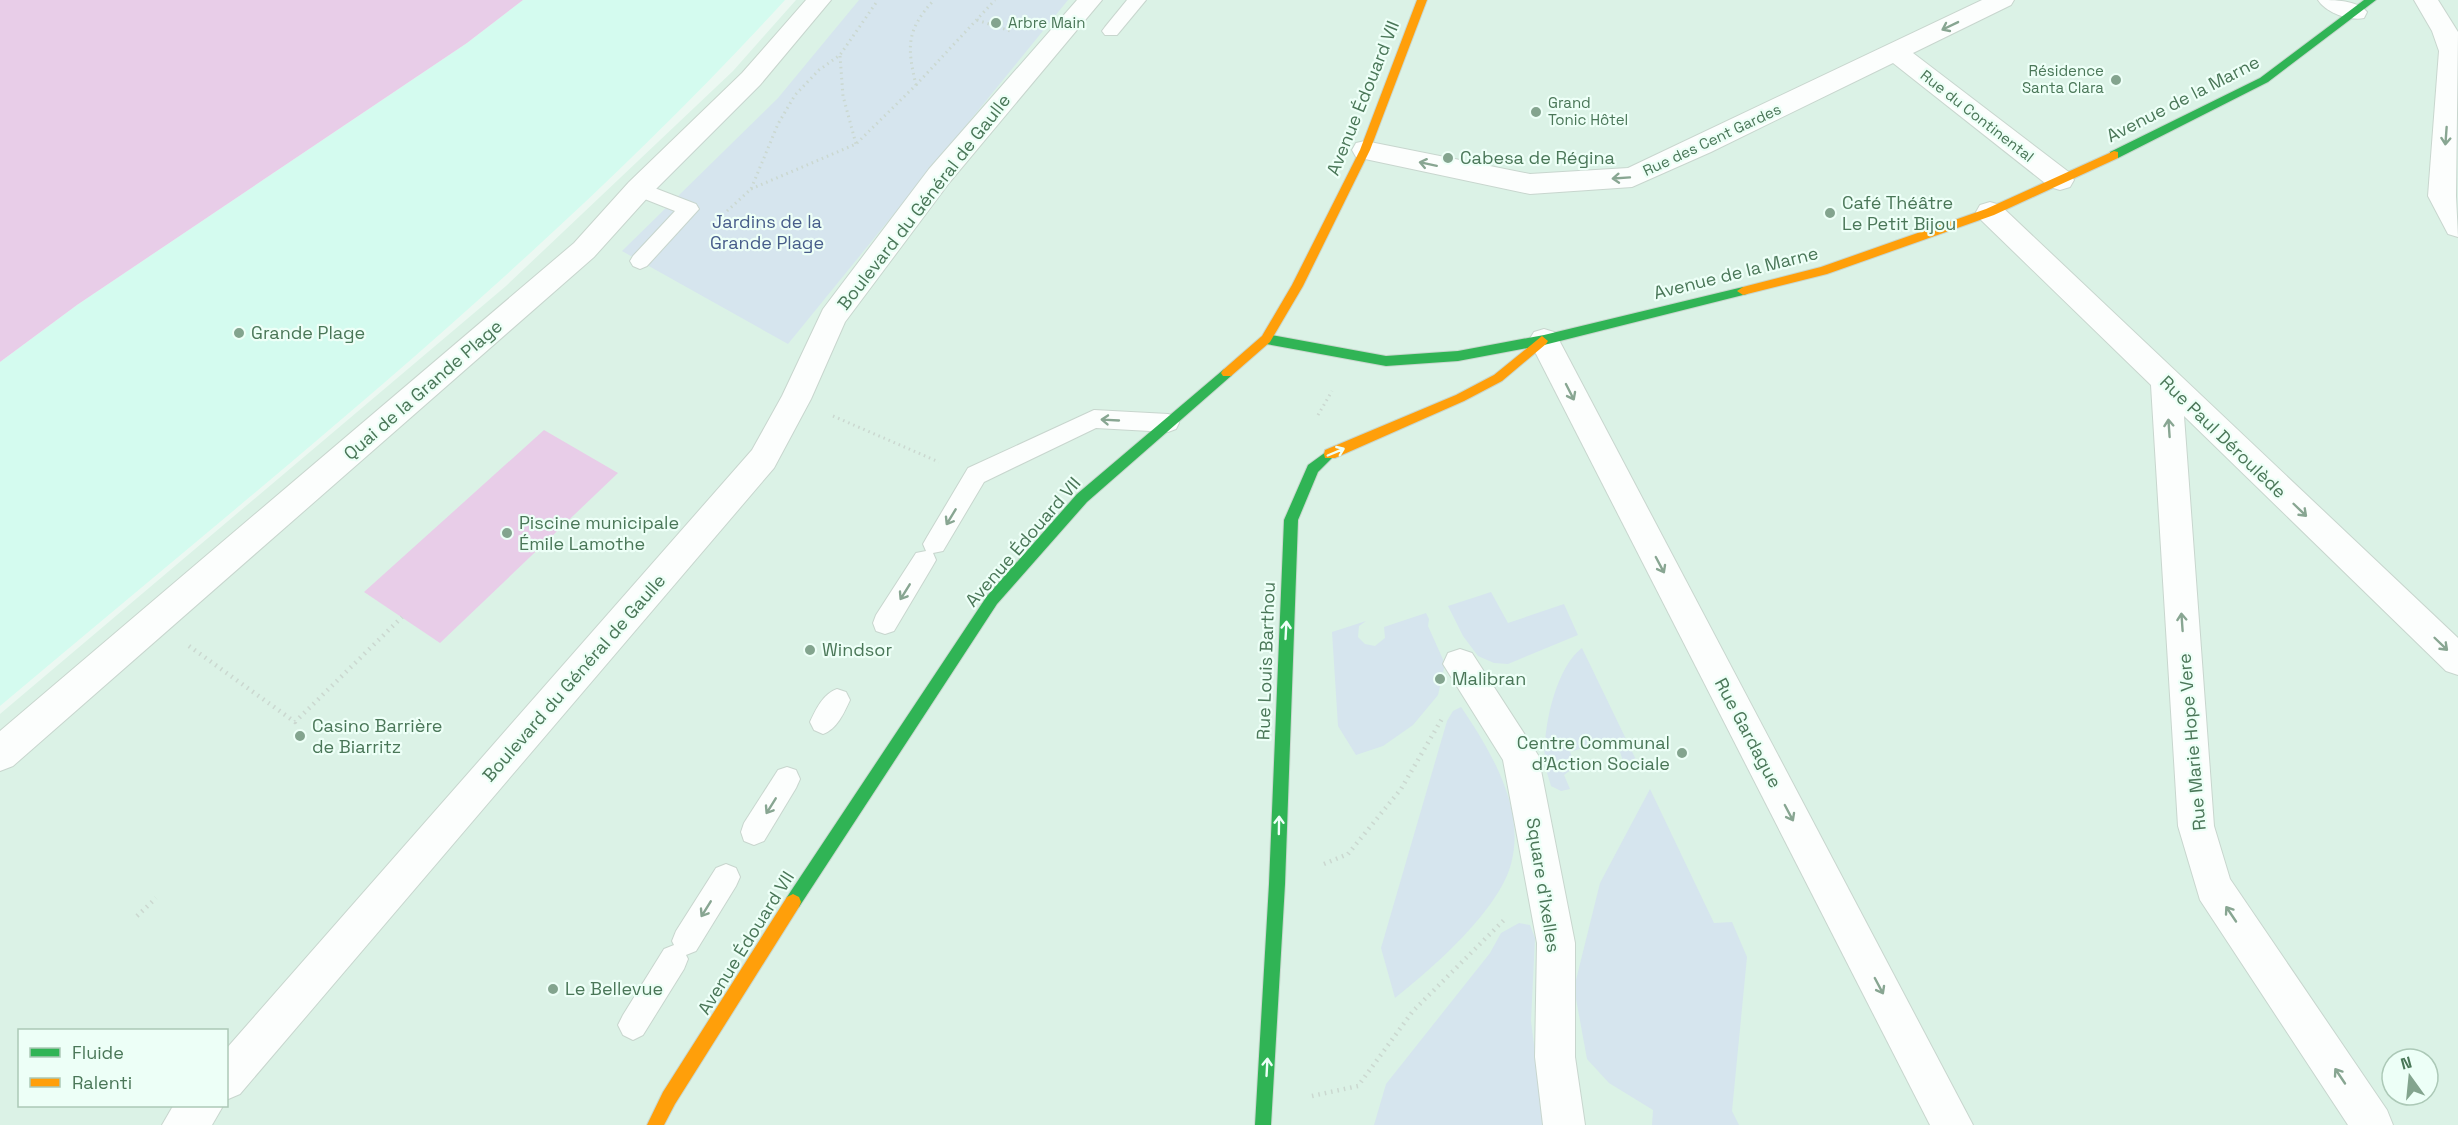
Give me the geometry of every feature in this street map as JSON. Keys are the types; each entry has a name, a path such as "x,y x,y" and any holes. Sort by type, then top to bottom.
{"main road":[{"name":"Avenue Édouard VII","path":"655,1125 669,1098 817,864 992,600 1082,498 1266,339 1297,286 1365,150 1422,0"},
{"name":"Avenue de la Marne","path":"1266,339 1386,361 1458,356 1544,340 1823,271 1990,212 2139,144 2264,80 2314,45 2363,6"},
{"name":"Rue Louis Barthou","path":"1263,1125 1277,884 1291,520 1313,469 1324,457 1460,398 1498,378 1544,340"}],"street":[{"name":"Quai de la Grande Plage","path":"0,754 584,250 639,189 751,79 819,0"},
{"name":"Boulevard du Général de Gaulle","path":"228,1078 763,459 796,399 833,316 939,176 1090,0"},
{"name":"Rue des Cent Gardes","path":"1365,150 1530,184 1632,177 2002,0"},
{"path":"2330,0 2363,6"},
{"path":"2426,0 2445,31 2452,51 2442,196 2458,227"},
{"name":"Rue du Continental","path":"1895,52 2061,180"},
{"name":"Rue Paul Déroulède","path":"1990,212 2458,660"},
{"name":"Rue Gardague","path":"1544,340 1952,1125"},
{"name":"Rue Marie Hope Vere","path":"2166,382 2196,826 2213,886 2372,1125"},
{"name":"Square d'Ixelles","path":"1460,664 1520,756 1556,943 1555,1057 1564,1125"},
{"path":"183,1125 201,1107"}],"lane":[{"path":"1111,31 1137,0"},
{"path":"639,189 689,209 640,261"},
{"path":"885,623 976,475 1094,419 1168,423"},
{"path":"823,722 837,700"},
{"path":"754,832 787,779"},
{"path":"633,1025 726,877"}],"path":[{"path":"751,189 778,124 795,95 819,70 840,55 878,0"},
{"path":"915,85 908,47 918,16 933,0"},
{"path":"726,212 751,189 856,144 995,0"},
{"path":"840,55 843,96 856,144"},
{"path":"834,417 950,467"},
{"path":"154,621 295,722 402,617"},
{"path":"1277,884 1348,854 1401,789 1428,743"},
{"path":"1264,1106 1358,1086 1413,1011 1545,880"},
{"path":"138,916 156,898"}],"shaded area":[{"path":"0,0 523,0 467,43 77,305 0,362"},
{"path":"796,0 2458,0 2458,1125 0,1125 0,714 506,286 733,71"},
{"path":"544,430 618,473 440,643 364,592"}],"green space":[{"name":"Jardins de la Grande Plage","path":"859,0 1068,0 788,344 622,251 778,98"},
{"path":"1491,592 1508,623 1564,604 1578,635 1508,664 1494,663 1478,656 1463,636 1448,606"},
{"path":"1426,613 1429,619 1428,626 1445,664 1438,695 1413,725 1383,746 1356,755 1338,726 1332,632 1366,621 1359,626 1358,637 1365,644 1375,646 1385,638 1384,627"},
{"path":"1582,648 1639,766 1625,767 1620,752 1603,741 1570,752 1576,766 1564,775 1570,789 1561,791 1551,786 1545,764 1548,718 1564,670"},
{"path":"1461,707 1484,742 1503,781 1510,802 1514,822 1511,864 1504,882 1479,919 1445,955 1395,998 1381,948 1447,721 1453,711"},
{"path":"1650,789 1714,923 1732,922 1747,957 1732,1111 1739,1125 1652,1125 1653,1110 1609,1083 1587,1059 1574,988 1600,883"},
{"path":"1519,923 1530,925 1535,938 1531,1021 1544,1125 1374,1125 1386,1084 1490,953 1501,933"}],"sand":[{"name":"Grande Plage","path":"523,0 785,0 694,96 503,278 304,451 0,706 0,362 77,305 467,43"}],"traffic: fast":[{"path":"2114,155 2264,80 2371,0"},
{"path":"1266,339 1386,361 1458,356 1544,340 1743,291"},
{"path":"793,902 992,600 1082,498 1227,373"},
{"path":"1263,1125 1277,884 1291,520 1313,469 1330,454"}],"traffic: slow":[{"path":"1227,373 1266,339 1297,286 1365,150 1422,0"},
{"path":"1743,291 1823,271 1990,212 2114,155"},
{"path":"1330,454 1460,398 1498,378 1542,341"},
{"path":"655,1125 669,1098 793,902"}],"place":[{"name":"Arbre Main","path":"996,23"},
{"name":"Résidence Santa Clara","path":"2116,80"},
{"name":"Grand Tonic Hôtel","path":"1536,112"},
{"name":"Cabesa de Régina","path":"1448,158"},
{"name":"Café Théâtre Le Petit Bijou","path":"1830,213"},
{"name":"Grande Plage","path":"239,333"},
{"name":"Piscine municipale Émile Lamothe","path":"507,533"},
{"name":"Windsor","path":"810,650"},
{"name":"Malibran","path":"1440,679"},
{"name":"Casino Barrière de Biarritz","path":"300,736"},
{"name":"Centre Communal d'Action Sociale","path":"1682,753"},
{"name":"Le Bellevue","path":"553,989"}]}
